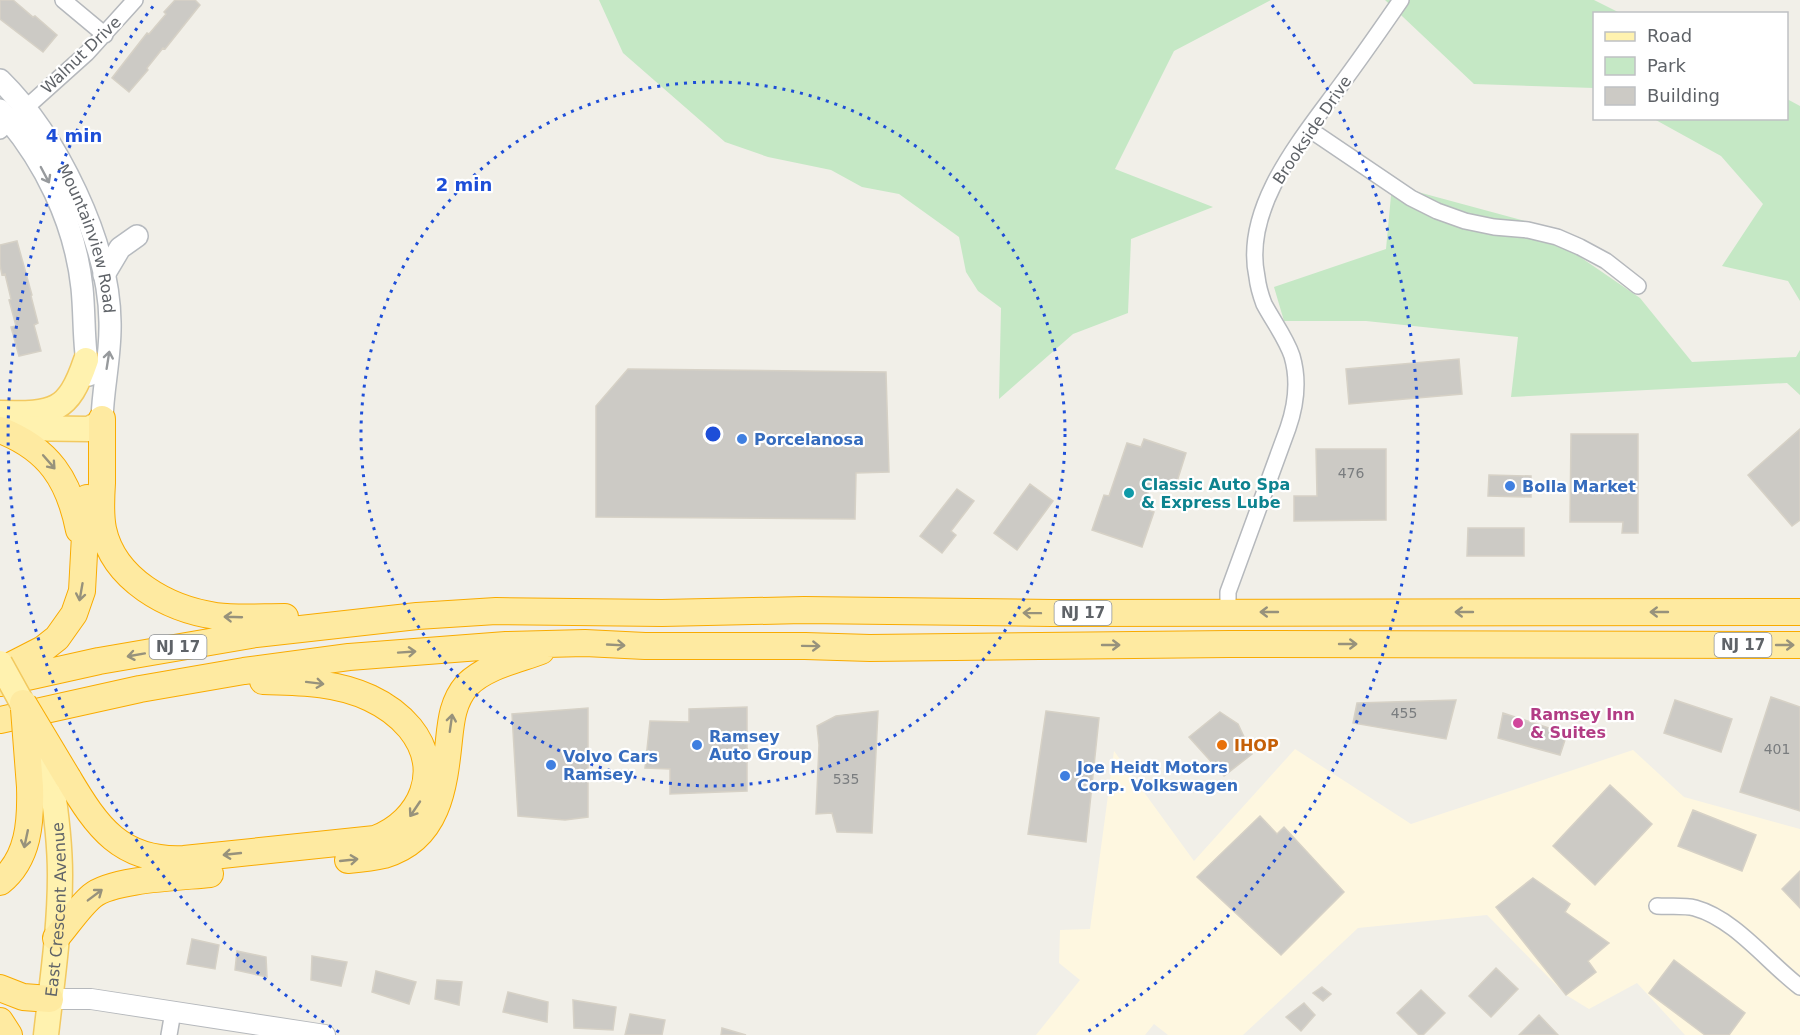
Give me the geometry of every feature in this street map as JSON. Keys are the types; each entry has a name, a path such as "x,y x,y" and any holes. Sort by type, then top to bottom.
{"highway":[{"path":"0,671 43,649 57,638 78,606 96,424"},
{"path":"96,424 102,514 106,539 122,567 139,584 161,599 188,609 218,616 252,618 417,616"},
{"path":"0,430 35,448 60,476 73,508 84,556"},
{"name":"NJ 17","path":"0,683 99,661 256,634 417,616 496,612 1800,612"},
{"name":"NJ 17","path":"0,720 193,678 349,657 506,645 585,643 870,648 1217,644 1800,645"},
{"path":"56,938 92,896 109,886 371,857 405,846 426,827 439,803 452,716 459,695 476,677 487,671 558,645"},
{"path":"23,703 50,781 110,837 133,851 158,859 172,860 375,839 386,835 406,821 420,802 424,790 426,765 418,741 410,728 398,717 370,698 341,688 308,682 193,678"},
{"path":"0,733 90,699"},
{"path":"0,882 14,868 25,848 30,817 50,781 23,703"},
{"path":"0,988 23,997 50,999"},
{"path":"0,1021 9,1035"}],"main road":[{"name":"Mountainview Road","path":"0,80 9,117 62,163 79,225 104,275 109,303 110,338 104,387 96,424"},
{"name":"Mountainview Road","path":"79,225 75,245 82,285 86,360 96,424"},
{"path":"104,275 120,248 137,236"},
{"path":"0,413 35,413 61,405 76,386 86,360"},
{"path":"0,430 96,424"},
{"path":"0,663 23,703"},
{"name":"East Crescent Avenue","path":"50,781 55,805 59,854 59,903 50,999"},
{"path":"46,1035 50,999"}],"street":[{"path":"63,0 105,35"},
{"name":"Walnut Drive","path":"9,117 71,68 105,35 135,0"},
{"name":"Brookside Drive","path":"1228,612 1228,592 1291,420 1297,386 1292,358 1263,302 1256,276 1254,250 1256,231 1277,178 1401,0"},
{"path":"1309,129 1411,198 1437,211 1465,221 1494,227 1528,230 1557,237 1606,261 1638,286"},
{"path":"1657,906 1694,908 1719,920 1740,934 1800,987"},
{"name":"East Crescent Avenue","path":"50,999 91,999 325,1035"},
{"path":"169,1035 172,1012"}],"shaded area":[{"path":"1295,749 1411,824 1633,750 1684,797 1800,829 1800,1035 1685,1035 1637,983 1589,1009 1566,995 1487,915 1358,928 1243,1035 1168,1035 1154,1024 1145,1035 1036,1035 1080,980 1059,963 1060,930 1090,929 1114,751 1194,861"}],"green space":[{"path":"599,0 1271,0 1174,51 1115,169 1213,207 1131,239 1128,313 1073,334 999,399 1001,308 978,291 966,272 959,237 899,194 862,187 831,170 768,157 725,142 623,53"},
{"path":"1385,0 1594,0 1618,12 1593,12 1593,88 1474,84"},
{"path":"1788,100 1800,106 1800,301 1788,281 1722,266 1763,204 1721,156 1656,120 1788,120"},
{"path":"1392,185 1529,222 1640,298 1692,362 1796,357 1800,350 1800,395 1787,383 1511,397 1518,337 1366,321 1284,321 1274,287 1386,249"}],"building":[{"path":"0,0 13,0 57,35 43,52 0,19"},
{"path":"175,0 195,0 200,5 129,92 112,78"},
{"path":"17,241 32,295 38,323 34,325 41,351 19,356 11,327 16,326 9,300 11,299 5,274 2,275 0,265 0,245"},
{"path":"1459,359 1462,394 1349,404 1346,369"},
{"name":"Porcelanosa","path":"628,369 886,372 889,472 856,473 855,519 596,517 596,406"},
{"path":"1800,429 1800,520 1792,526 1748,475"},
{"path":"1571,434 1638,434 1638,533 1622,533 1623,522 1570,522"},
{"name":"Classic Auto Spa & Express Lube","path":"1144,439 1186,453 1174,491 1151,483 1143,508 1154,512 1142,547 1092,530 1104,495 1109,496 1127,443 1141,447"},
{"path":"1316,449 1386,449 1386,520 1294,521 1294,496 1317,496"},
{"name":"Bolla Market","path":"1489,475 1531,476 1531,497 1488,496"},
{"path":"1030,484 1053,501 1017,550 994,533"},
{"path":"957,489 974,501 951,531 956,535 942,553 920,536"},
{"path":"1468,528 1524,528 1524,556 1467,556"},
{"path":"1771,697 1800,707 1800,811 1740,792"},
{"path":"1456,700 1446,739 1353,723 1357,703"},
{"path":"1675,700 1732,719 1721,752 1664,733"},
{"name":"Ramsey Auto Group","path":"747,707 747,791 670,794 670,769 645,768 650,721 689,722 689,709"},
{"name":"Volvo Cars Ramsey","path":"588,708 588,817 565,820 518,816 512,714"},
{"path":"878,711 872,833 837,832 832,813 816,814 819,745 817,726 836,716"},
{"name":"Joe Heidt Motors Corp. Volkswagen","path":"1046,711 1099,718 1086,842 1028,834"},
{"name":"IHOP","path":"1220,712 1238,724 1252,754 1224,776 1189,737"},
{"name":"Ramsey Inn & Suites","path":"1503,713 1567,734 1560,755 1498,738"},
{"path":"1610,785 1652,824 1595,885 1553,846"},
{"path":"1693,810 1756,835 1742,871 1678,846"},
{"path":"1260,816 1277,834 1284,827 1344,892 1281,955 1197,877"},
{"path":"1800,871 1800,908 1782,889"},
{"path":"1533,878 1570,904 1565,912 1609,943 1588,961 1596,972 1566,995 1496,907"},
{"path":"192,939 219,945 215,969 187,964"},
{"path":"237,951 266,957 267,977 235,970"},
{"path":"312,956 347,962 341,986 311,980"},
{"path":"1674,960 1745,1013 1729,1035 1705,1035 1649,993"},
{"path":"1496,968 1518,989 1491,1017 1469,996"},
{"path":"376,971 416,982 409,1004 372,992"},
{"path":"437,980 462,982 459,1005 435,999"},
{"path":"1322,987 1331,994 1323,1001 1313,993"},
{"path":"1421,990 1445,1013 1423,1035 1419,1035 1397,1013"},
{"path":"508,992 548,1002 547,1022 503,1012"},
{"path":"573,1000 616,1007 613,1030 574,1028"},
{"path":"1304,1003 1315,1015 1301,1031 1286,1017"},
{"path":"630,1014 665,1020 662,1035 625,1035"},
{"path":"1539,1015 1558,1035 1519,1035"},
{"path":"722,1028 746,1035 721,1035"}],"place":[{"name":"Porcelanosa","path":"742,439"},
{"name":"Bolla Market","path":"1510,486"},
{"name":"Classic Auto Spa & Express Lube","path":"1129,493"},
{"name":"Ramsey Inn & Suites","path":"1518,723"},
{"name":"Ramsey Auto Group","path":"697,745"},
{"name":"IHOP","path":"1222,745"},
{"name":"Volvo Cars Ramsey","path":"551,765"},
{"name":"Joe Heidt Motors Corp. Volkswagen","path":"1065,776"}]}
